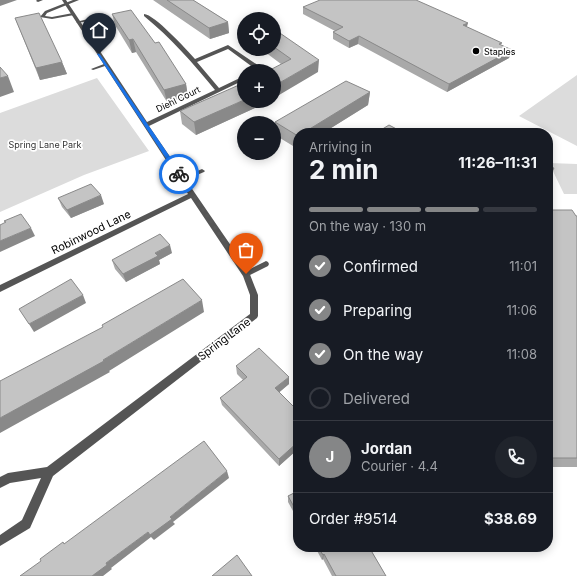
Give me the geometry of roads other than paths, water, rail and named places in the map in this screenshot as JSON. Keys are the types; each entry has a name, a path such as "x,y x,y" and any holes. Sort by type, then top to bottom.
{"street":[{"name":"Spring Lane","path":"0,541 26,524 49,472 254,316 256,302 253,287 246,274 65,2"},
{"name":"Diehl Court","path":"146,15 163,28 194,61 218,90"},
{"path":"194,61 228,47 253,64"},
{"name":"Diehl Court","path":"146,125 237,81"},
{"name":"Robinwood Lane","path":"0,289 193,194"},
{"name":"Spring Lane","path":"0,483 8,478 49,472"}],"lane":[{"path":"73,14 52,18 42,17 46,12 65,2 77,0"},
{"path":"78,22 92,19"},
{"path":"93,69 106,65"},
{"path":"183,179 202,171"},
{"path":"246,274 266,264"}],"place":[{"name":"Staples","path":"476,51"}],"park label":[{"name":"Spring Lane Park","path":"45,144"}]}
